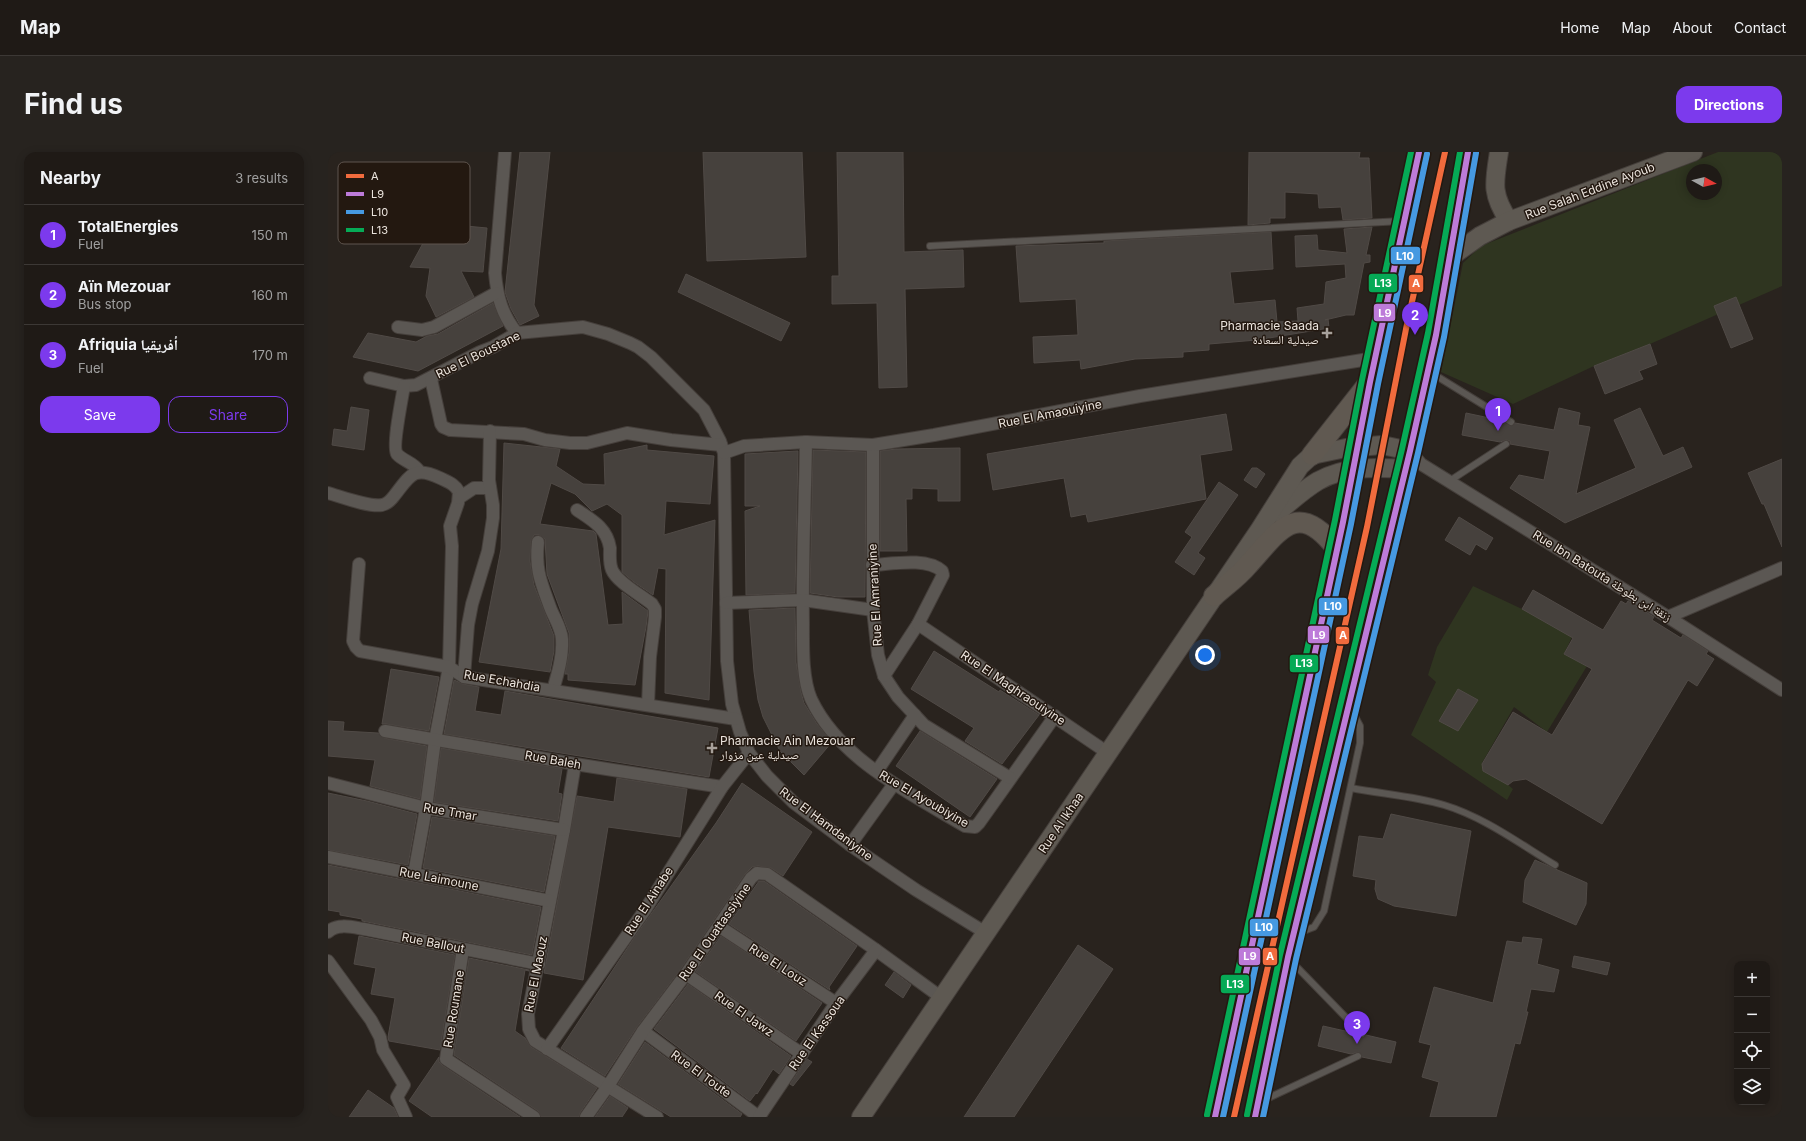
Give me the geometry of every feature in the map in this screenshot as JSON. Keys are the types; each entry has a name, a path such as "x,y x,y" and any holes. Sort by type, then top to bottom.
{"main road":[{"path":"1215,1117 1358,447 1375,358 1406,221 1419,152"},
{"path":"1256,1110 1288,957 1392,531 1412,461 1468,152"},
{"path":"1312,455 1370,382"},
{"path":"1214,596 1246,568 1285,526 1296,522 1308,524 1319,529 1336,548"}],"street":[{"path":"505,152 494,273 496,293 502,310 518,333"},
{"name":"Rue Salah Eddine Ayoub","path":"1499,152 1494,181 1495,192 1498,202 1509,221"},
{"name":"Rue Salah Eddine Ayoub","path":"1449,258 1480,236 1509,221 1693,152"},
{"path":"398,327 422,330 434,327 496,293"},
{"name":"Rue El Boustane","path":"370,378 404,386 416,385 518,333 580,326 608,334 638,347 656,361 704,410 723,449"},
{"name":"Rue El Amaouiyine","path":"723,449 744,446 806,442 873,444 934,436 1140,396 1375,358"},
{"path":"431,378 443,427 450,430 524,434 545,440 570,443 587,443 627,433 723,449"},
{"path":"404,386 395,448 400,457 412,463 419,471 434,475 453,484 459,492 459,498 450,526 452,546 449,667 435,740 426,808 414,874"},
{"path":"464,677 464,663 470,618 491,535 493,505 490,488 490,431"},
{"name":"Rue El Ayoubiyine","path":"806,442 803,600 804,667 811,698 826,722 847,747 894,784 970,827 975,827 1055,716"},
{"name":"Rue El Amraniyine","path":"873,444 873,610 878,655 884,676 898,697 924,725 1010,778"},
{"path":"1312,455 1358,447 1382,445 1412,461"},
{"name":"Rue El Hamdaniyine","path":"723,449 727,667 732,704 736,719 749,752 767,776 787,797 850,845 916,890 986,933"},
{"name":"Rue Al Ikhaa","path":"861,1117 1260,529 1300,466 1312,455"},
{"name":"Rue Al Ikhaa","path":"1260,529 1298,494 1319,480 1353,470 1412,461"},
{"name":"Rue Ibn Batouta زنقة ابن بطوطة","path":"1412,461 1668,617 1782,690"},
{"path":"328,493 366,503 383,505 390,501 412,475 419,471"},
{"path":"459,498 474,488 490,488"},
{"path":"577,510 602,528 605,532 610,548 612,570 616,577 648,601 655,609 648,705"},
{"path":"538,542 536,559 539,580 557,620 562,639 560,664 553,690"},
{"path":"872,565 922,562 932,564 942,572 942,579 918,624 884,676"},
{"name":"Rue Echahdia","path":"359,564 353,641 360,651 449,667 464,677 736,719"},
{"path":"1668,617 1782,568"},
{"path":"726,603 803,600 873,610"},
{"name":"Rue El Maghraouiyine","path":"918,624 1108,753"},
{"path":"877,771 915,715"},
{"name":"Rue Baleh","path":"386,731 575,764 722,787"},
{"name":"Rue El Ainabe","path":"547,1049 645,910 722,787 749,752"},
{"name":"Rue El Maouz","path":"575,764 539,964 528,1014 529,1029 535,1040 547,1049 657,1117"},
{"name":"Rue Tmar","path":"333,784 426,808 564,830"},
{"path":"850,845 894,784"},
{"name":"Rue Laimoune","path":"328,858 550,901"},
{"name":"Rue El Ouattassiyine","path":"586,1117 608,1086 643,1031 686,974 752,878 757,873 761,872 767,874 942,998"},
{"name":"Rue El Louz","path":"720,926 836,1003"},
{"name":"Rue Ballout","path":"328,932 332,928 352,927 539,964"},
{"name":"Rue Roumane","path":"463,949 446,1059 534,1117"},
{"name":"Rue El Kassoua","path":"759,1117 836,1003 876,950"},
{"path":"328,961 371,1020 380,1037 383,1050 404,1085 398,1097 406,1117"},
{"name":"Rue El Jawz","path":"686,974 802,1054"},
{"name":"Rue El Toute","path":"643,1031 759,1117"}],"lane":[{"path":"1234,1117 1363,542 1382,445 1445,152"},
{"path":"930,246 1406,221"},
{"path":"1428,371 1510,422"},
{"path":"1448,482 1506,444"},
{"path":"1294,934 1314,927 1324,911 1361,735 1358,720 1349,704"},
{"path":"1351,788 1412,797 1445,806 1475,817 1555,865"},
{"path":"1288,957 1362,1034"},
{"path":"1256,1110 1358,1056"}],"green space":[{"path":"1718,152 1782,152 1782,286 1650,344 1594,366 1513,404 1441,372 1463,263 1481,246 1686,165 1686,200 1722,200 1722,164 1688,164"},
{"path":"1473,586 1522,609 1572,637 1564,654 1587,666 1547,732 1514,707 1482,763 1513,789 1507,800 1411,735 1436,682 1428,675 1437,647"}],"building":[{"path":"520,152 550,152 534,305 539,316 520,325 511,309 505,292"},
{"path":"703,152 802,152 806,257 707,261"},
{"path":"837,152 903,152 904,252 963,250 964,287 905,289 907,387 879,388 877,303 832,304 832,276 839,276"},
{"path":"1249,152 1360,152 1359,158 1369,158 1372,218 1343,220 1341,207 1319,208 1318,194 1285,192 1285,218 1270,218 1270,223 1248,225"},
{"path":"470,226 487,228 483,272 461,271 474,297 436,317 426,296 430,268 410,267 423,244 470,244"},
{"path":"1372,227 1366,255 1370,255 1370,262 1364,263 1354,315 1346,315 1328,319 1329,328 1257,340 1209,344 1209,350 1183,352 1183,357 1135,359 1081,369 1080,360 1034,363 1033,337 1078,335 1076,299 1020,302 1016,246 1104,243 1104,241 1271,232 1273,269 1230,272 1234,304 1275,300 1277,322 1298,321 1297,308 1324,304 1326,282 1346,278 1345,264 1296,267 1295,236 1317,235 1318,250 1347,253 1344,229"},
{"path":"686,274 790,323 781,341 678,292"},
{"path":"1736,297 1753,339 1731,348 1714,306"},
{"path":"493,303 503,326 418,371 353,357 368,333 416,342 427,336 438,334"},
{"path":"1650,344 1657,364 1639,371 1643,379 1605,394 1594,366"},
{"path":"351,407 369,410 364,450 332,445 334,429 347,431"},
{"path":"1559,408 1580,413 1578,425 1590,427 1576,494 1636,468 1614,420 1640,408 1663,456 1683,447 1692,467 1565,523 1510,488 1519,475 1544,480 1550,451 1510,444 1510,441 1506,440 1500,442 1462,435 1466,413 1499,420 1510,426 1515,423 1554,430"},
{"path":"1226,414 1232,450 1200,455 1206,499 1088,522 1086,514 1071,517 1064,478 993,490 987,454"},
{"path":"504,443 560,449 556,466 583,484 605,485 604,454 647,445 647,450 714,456 710,504 666,501 664,535 715,520 709,700 665,693 666,569 658,568 653,595 634,582 622,572 622,515 607,504 592,511 575,494 551,483 540,524 593,531 596,534 608,625 623,624 622,592 648,611 635,685 568,680 568,674 565,674 569,652 569,633 547,574 545,539 539,535 534,535 531,541 530,561 534,585 554,636 554,651 550,672 479,662 501,549"},
{"path":"960,448 960,501 938,501 938,489 912,488 912,499 906,499 907,551 880,551 880,451 896,449"},
{"path":"813,450 866,452 865,597 838,597 810,593"},
{"path":"798,451 795,593 746,595 745,511 760,506 745,506 745,454"},
{"path":"1782,459 1782,547 1764,504 1762,504 1748,473"},
{"path":"1252,468 1257,468 1265,474 1256,488 1244,480"},
{"path":"1219,482 1238,495 1198,553 1205,558 1194,575 1175,562 1192,537 1185,532"},
{"path":"1459,517 1493,538 1486,550 1476,544 1470,555 1445,540"},
{"path":"1533,590 1603,630 1621,601 1626,604 1628,601 1654,617 1652,620 1681,638 1683,635 1708,651 1706,654 1714,659 1697,686 1688,680 1602,824 1526,779 1513,781 1508,785 1483,771 1482,764 1513,712 1552,735 1592,669 1564,654 1573,638 1522,609"},
{"path":"795,608 796,662 804,703 817,724 832,742 804,775 780,751 763,717 758,700 754,672 749,610"},
{"path":"934,651 1039,715 1002,764 965,741 974,728 911,689"},
{"path":"391,669 439,677 429,731 382,724"},
{"path":"454,680 463,684 479,687 475,711 501,715 505,691 718,728 709,777 444,734"},
{"path":"1458,689 1478,700 1458,731 1439,721"},
{"path":"328,721 344,722 343,731 378,733 384,738 427,746 420,799 370,786 375,760 328,756"},
{"path":"920,731 997,779 970,817 896,766"},
{"path":"441,748 562,769 558,793 562,794 558,821 434,802"},
{"path":"617,778 687,789 680,837 608,827 583,980 544,973 577,796 614,802"},
{"path":"742,783 812,832 783,876 771,868 758,866 752,867 745,874 680,970 637,1027 605,1076 561,1048 634,938 716,823"},
{"path":"328,793 417,814 408,865 328,850"},
{"path":"1391,814 1471,831 1456,916 1394,906 1378,899 1375,889 1376,880 1353,876 1359,836 1383,839"},
{"path":"432,817 555,836 544,892 423,868"},
{"path":"1535,860 1587,883 1586,904 1576,925 1523,902 1525,880"},
{"path":"328,865 541,907 532,955 362,921 362,919 340,915 340,912 328,910"},
{"path":"759,881 764,881 857,946 829,987 830,990 729,924"},
{"path":"359,936 455,955 440,1050 389,1041 388,1037 395,998 371,994 376,968 354,964"},
{"path":"721,936 822,1003 796,1041 696,972"},
{"path":"1523,937 1542,939 1537,964 1559,970 1554,992 1531,989 1526,1012 1528,1012 1520,1044 1515,1043 1496,1117 1430,1117 1439,1082 1422,1077 1431,1045 1419,1042 1434,987 1493,1003 1507,941 1522,943"},
{"path":"1078,945 1113,969 1014,1117 964,1117"},
{"path":"1574,956 1610,963 1607,975 1572,967"},
{"path":"469,958 529,970 525,970 515,1031 525,1038 531,1047 597,1088 580,1113 579,1117 541,1117 538,1111 454,1055"},
{"path":"894,972 911,985 903,998 885,985"},
{"path":"688,984 791,1056 779,1074 773,1069 757,1094 756,1093 750,1101 654,1029"},
{"path":"1323,1026 1354,1033 1361,1038 1366,1035 1396,1042 1391,1063 1362,1057 1359,1052 1351,1054 1318,1046"},
{"path":"645,1042 742,1114 740,1117 671,1117 618,1084"},
{"path":"439,1057 439,1062 442,1065 520,1117 432,1117 409,1101"},
{"path":"807,1059 812,1062 793,1086 790,1084"},
{"path":"368,1090 394,1108 398,1117 349,1117"},
{"path":"610,1096 628,1108 622,1117 595,1117"}],"transit line":[{"name":"L13","path":"1207,1115 1335,520 1362,380 1411,152"},
{"name":"L9","path":"1215,1117 1343,522 1370,382 1419,152"},
{"name":"A","path":"1234,1117 1367,527 1406,329 1445,152"},
{"name":"L13","path":"1247,1115 1280,955 1402,449 1428,333 1460,152"},
{"name":"L9","path":"1255,1117 1288,957 1410,451 1436,335 1468,152"},
{"name":"L10","path":"1263,1117 1296,959 1418,453 1444,337 1476,153"},
{"name":"L10","path":"1223,1117 1351,524 1378,384 1427,154"}],"place":[{"name":"Pharmacie Saada صيدلية السعادة","path":"1327,333"},
{"name":"Aïn Mezouar","path":"1415,335"},
{"name":"TotalEnergies","path":"1498,431"},
{"name":"Pharmacie Ain Mezouar صيدلية عين مزوار","path":"712,748"},
{"name":"Afriquia أفريقيا","path":"1357,1044"}]}
